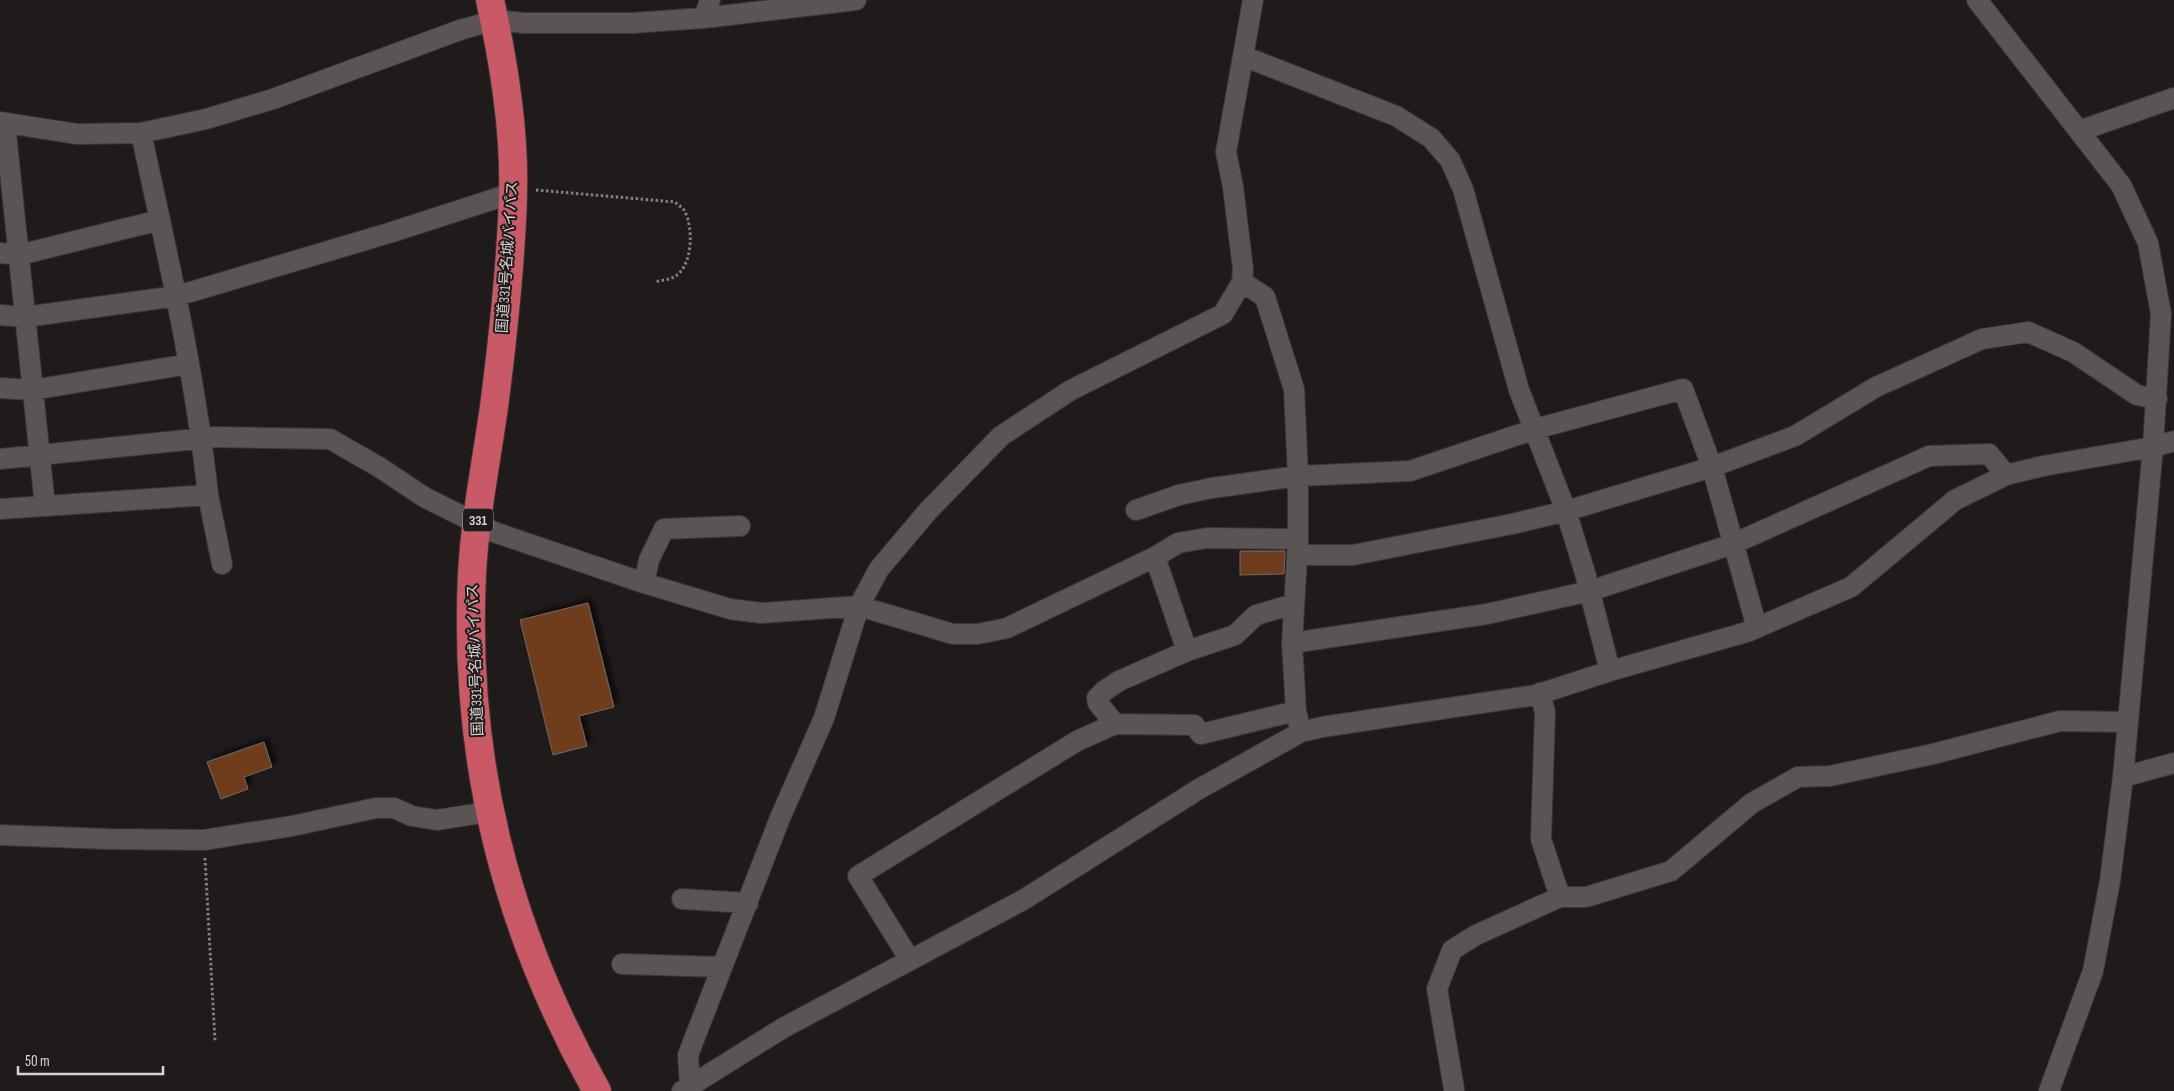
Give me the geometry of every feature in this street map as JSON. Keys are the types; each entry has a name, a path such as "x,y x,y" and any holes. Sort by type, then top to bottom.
{"highway":[{"name":"国道331号名城バイパス","path":"493,10 503,62 512,145 513,193 506,299 472,572 473,680 480,761 505,878 534,961 564,1029 597,1091"}],"street":[{"path":"45,506 25,317 10,254 2,123 77,134 141,133 206,119 273,98 460,30 493,10 524,23 632,23 707,9 856,0"},
{"path":"686,1088 688,1055 780,818 824,718 860,606 879,569 928,510 1001,436 1071,390 1223,314 1242,282 1243,269 1233,187 1226,152 1253,0"},
{"path":"1977,0 2121,185 2148,243 2161,314 2153,447 2123,777 2110,881 2093,971 2049,1091"},
{"path":"1243,56 1396,116 1431,138 1450,160 1463,189 1519,390 1566,511 1590,591 1610,671"},
{"path":"2079,131 2174,98"},
{"path":"141,133 177,296 202,439 208,495 222,564"},
{"path":"0,315 25,317 177,296 389,233 513,193"},
{"path":"10,254 160,220"},
{"path":"1242,282 1265,297 1294,390 1298,476 1298,547 1292,643 1296,711 1301,732"},
{"path":"0,459 202,439 330,439 379,467 424,497 494,532 644,583 730,609 761,613 860,606 953,634 978,634 1007,628 1154,557 1178,543 1207,538 1352,554 1512,524 1566,511 1712,467 1795,436 1876,387 1982,339 2028,332 2073,352 2137,395 2157,398"},
{"path":"0,388 32,390 189,364"},
{"path":"1136,510 1180,495 1212,488 1298,476 1410,471 1534,429 1683,389 1712,467 1757,628"},
{"path":"686,1088 783,1028 1023,900 1199,789 1301,732 1322,727 1540,693 1757,628 1851,587 1955,500 2006,475 2043,466 2153,447 2174,441"},
{"path":"1292,643 1487,614 1590,591 1733,544 1929,456 1989,454 2006,475"},
{"path":"0,509 208,495"},
{"path":"644,583 649,560 664,529 740,526"},
{"path":"1154,557 1187,652"},
{"path":"1115,724 1098,703 1097,698 1104,691 1119,681 1187,652 1235,635 1256,615 1294,604"},
{"path":"1540,693 1545,712 1541,839 1560,898"},
{"path":"910,960 858,876 1077,741 1115,724 1194,725 1201,734 1296,711"},
{"path":"1454,1089 1438,989 1452,950 1476,935 1560,898 1586,897 1671,871 1752,802 1798,777 1830,776 1923,756 2060,721 2128,722"},
{"path":"2123,777 2174,763"},
{"path":"0,835 204,840 292,826 376,808 394,808 412,816 437,820 489,810"},
{"path":"682,899 748,903"},
{"path":"622,964 721,967"}],"path":[{"path":"513,193 530,189 675,202 683,209 689,224 691,240 684,268 674,277 655,282"},
{"path":"204,840 215,1040"}],"building":[{"path":"1240,551 1285,551 1284,574 1240,575"},
{"path":"588,603 614,707 579,716 587,746 553,755 520,620"},
{"path":"264,742 272,767 244,777 248,789 221,799 207,762"}]}
